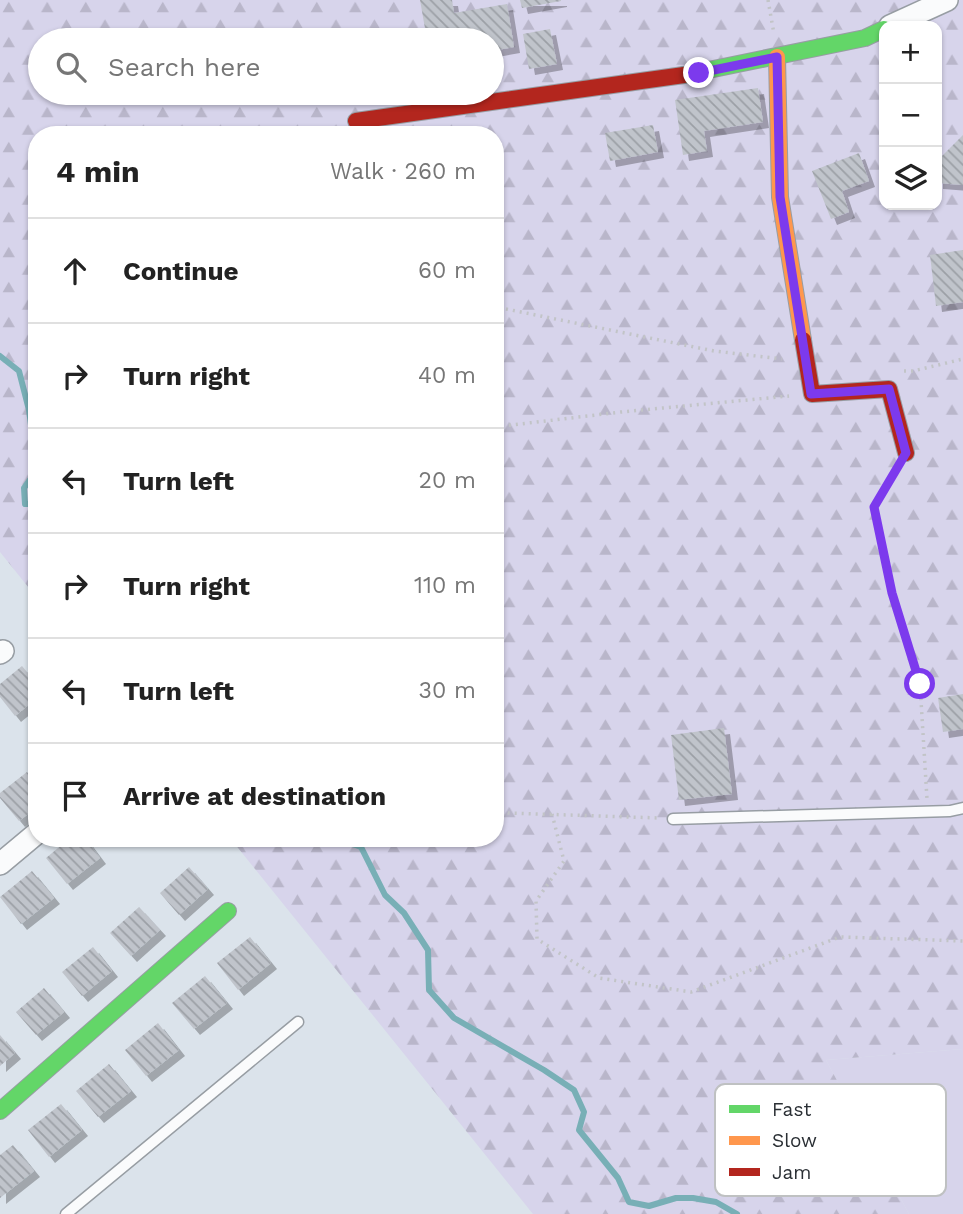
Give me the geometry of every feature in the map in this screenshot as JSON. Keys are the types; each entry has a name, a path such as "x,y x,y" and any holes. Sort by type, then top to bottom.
{"street":[{"path":"901,21 947,0"},
{"path":"504,100 699,73 864,38 879,31"},
{"path":"777,57 780,197 811,394 889,389 906,453"},
{"path":"356,121 470,105"},
{"path":"0,864 28,841"},
{"path":"0,1111 228,911"}],"lane":[{"path":"673,819 963,808"},
{"path":"66,1214 298,1022"}],"path":[{"path":"768,0 777,57"},
{"path":"506,309 714,351 807,362"},
{"path":"901,371 913,371 963,359"},
{"path":"504,426 621,411 811,394"},
{"path":"906,453 874,507 892,593 920,684 928,811"},
{"path":"504,811 673,819"},
{"path":"552,814 564,861 536,901 537,939 599,978 691,992 840,937 963,941"}],"green space":[{"path":"0,0 963,0 963,1049 826,1060 839,1084 715,1084 715,1196 899,1196 909,1214 533,1214 237,847 504,847 504,126 28,126 28,587 0,552"},
{"path":"963,1049 963,1214 909,1214 899,1196 946,1196 946,1084 839,1084 826,1060"}],"building":[{"path":"420,0 452,0 454,13 507,4 514,47 504,49 504,28 425,28"},
{"path":"520,0 561,0 561,1 522,8"},
{"path":"550,29 557,64 529,69 523,34"},
{"path":"758,88 763,122 704,131 707,151 683,155 675,100"},
{"path":"653,125 658,152 610,161 605,133"},
{"path":"963,135 963,185 942,183 942,156"},
{"path":"859,153 869,181 842,191 849,212 831,219 812,171"},
{"path":"963,250 963,302 936,306 930,255"},
{"path":"22,666 28,673 28,705 15,716 0,697 0,684"},
{"path":"963,694 963,729 943,732 938,698"},
{"path":"724,728 732,794 679,800 671,735"},
{"path":"27,772 28,814 19,821 0,798 0,793"},
{"path":"59,847 92,847 100,858 67,884 46,858"},
{"path":"189,867 208,889 179,915 160,893"},
{"path":"32,871 54,898 21,924 0,897"},
{"path":"139,907 160,930 131,956 110,933"},
{"path":"250,937 271,963 238,990 217,963"},
{"path":"93,947 112,971 82,996 62,972"},
{"path":"205,976 227,1003 194,1029 172,1003"},
{"path":"44,988 64,1012 36,1035 16,1012"},
{"path":"158,1023 179,1050 146,1076 125,1050"},
{"path":"0,1035 15,1053 0,1066"},
{"path":"109,1064 131,1091 98,1117 76,1091"},
{"path":"61,1104 82,1130 49,1157 28,1130"},
{"path":"13,1145 34,1171 0,1198 0,1155"}],"waterway":[{"path":"0,356 19,371 28,406"},
{"path":"28,482 24,488 25,504 28,504"},
{"path":"361,847 385,895 404,913 428,950 429,990 454,1018 574,1090 584,1112 579,1130 618,1178 629,1202 649,1206 676,1198 693,1198 716,1202 737,1214"}],"traffic: fast":[{"path":"684,75 865,38 879,31"},
{"path":"0,1111 228,911"}],"traffic: slow":[{"path":"777,57 780,197 803,340"}],"traffic: jam":[{"path":"504,100 684,75"},
{"path":"356,121 470,105"},
{"path":"803,340 812,394 889,389 906,453"}],"route":[{"path":"699,73 777,57 780,197 811,394 889,389 906,453 874,507 892,593 920,684"}]}
